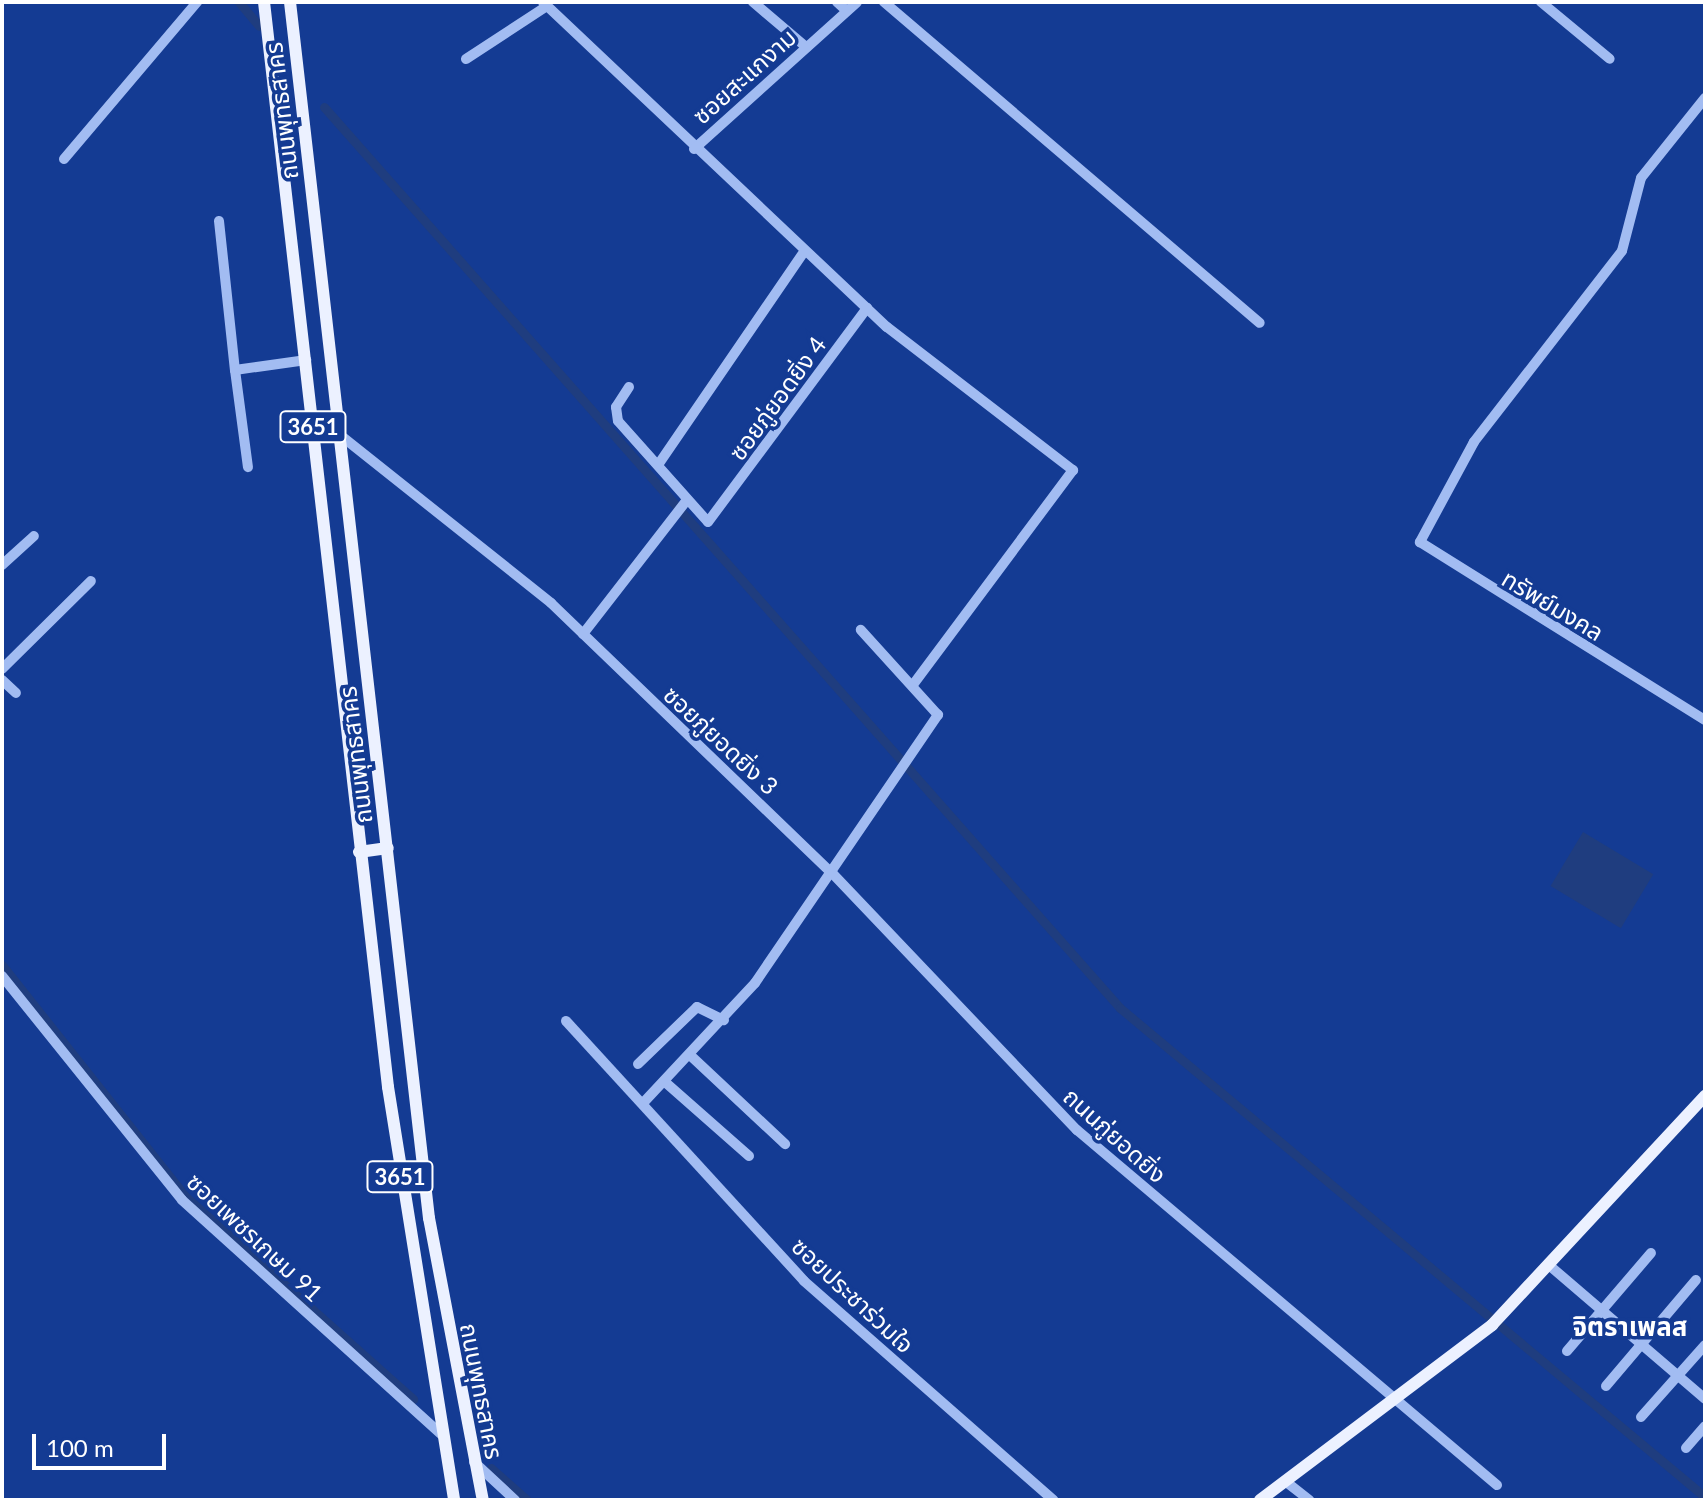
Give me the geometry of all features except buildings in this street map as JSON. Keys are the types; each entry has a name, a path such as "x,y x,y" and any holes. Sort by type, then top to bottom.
{"main road":[{"name":"ถนนพุทธสาคร","path":"264,2 359,852 441,1434 454,1500"},
{"name":"ถนนพุทธสาคร","path":"290,2 431,1231 472,1460 483,1500"},
{"path":"359,852 388,848"},
{"path":"1260,1500 1497,1320 1705,1096"}],"street":[{"path":"64,159 197,2"},
{"path":"753,2 806,47"},
{"path":"837,2 847,11"},
{"name":"ซอยสะแกงาม","path":"694,149 857,2"},
{"path":"884,2 1260,323"},
{"path":"1541,2 1610,59"},
{"path":"466,59 545,4 694,149 867,308 1073,470 912,686"},
{"name":"ทรัพย์มงคล","path":"1705,98 1641,178 1622,251 1474,442 1420,532 1423,548 1705,720"},
{"path":"219,221 248,467"},
{"path":"658,465 805,250"},
{"name":"ซอยภู่ยอดยิ่ง 4","path":"687,500 708,522 721,513 867,308"},
{"path":"235,370 306,360"},
{"path":"583,634 687,500 614,414 629,387"},
{"name":"ซอยภู่ยอดยิ่ง 3","path":"340,435 457,521 583,634 833,874"},
{"path":"2,565 34,536"},
{"path":"2,669 91,581"},
{"path":"644,1102 724,1020 833,874 896,769 938,715 861,630"},
{"path":"2,680 16,693"},
{"name":"ถนนภู่ยอดยิ่ง","path":"833,874 1077,1130 1497,1485"},
{"name":"ซอยเพชรเกษม 91","path":"2,976 182,1200 441,1434"},
{"path":"638,1064 697,1007 724,1020"},
{"name":"ซอยประชาร่วมใจ","path":"566,1021 644,1102 804,1281 1053,1500"},
{"path":"691,1056 785,1144"},
{"path":"665,1082 749,1156"},
{"path":"1567,1351 1651,1253"},
{"path":"1550,1266 1705,1399"},
{"path":"1606,1386 1696,1280"},
{"path":"1641,1417 1705,1345"},
{"path":"1686,1448 1705,1426"},
{"path":"472,1460 515,1500"},
{"path":"1285,1481 1309,1500"}],"water":[{"path":"1583,832 1653,874 1621,928 1551,886"}],"waterway":[{"path":"239,2 259,26"},
{"path":"324,107 1120,1008 1705,1497"},
{"path":"2,965 184,1195 413,1399"},
{"path":"491,1468 527,1500"}],"district":[{"name":"จิตราเพลส","path":"1630,1327"}]}
